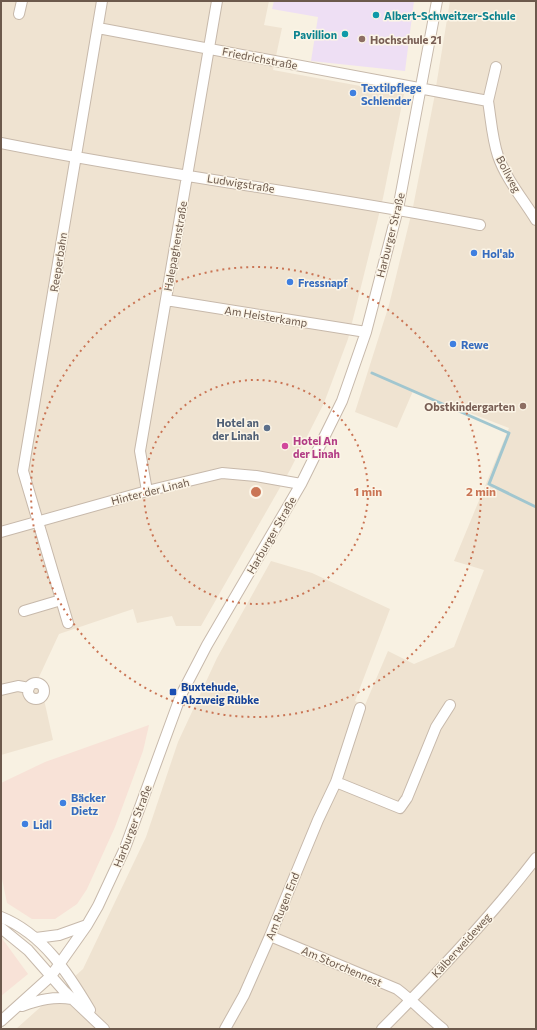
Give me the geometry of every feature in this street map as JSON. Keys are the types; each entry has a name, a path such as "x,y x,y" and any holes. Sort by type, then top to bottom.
{"street":[{"path":"19,14 22,1"},
{"name":"Reeperbahn","path":"68,623 36,522 23,471 102,1"},
{"name":"Halepaghenstraße","path":"147,491 140,451 217,1"},
{"name":"Harburger Straße","path":"1,1021 51,976 87,925 109,886 125,848 181,695 206,645 302,484 342,401 366,332 398,209 438,1"},
{"name":"Friedrichstraße","path":"98,28 422,88"},
{"name":"Bollweg","path":"496,67 488,101 498,156 509,178 536,220"},
{"path":"422,88 488,101"},
{"name":"Ludwigstraße","path":"1,143 75,158 398,209 480,225"},
{"name":"Am Heisterkamp","path":"166,300 366,332"},
{"name":"Hinter der Linah","path":"1,532 147,491 222,473 256,476 302,484"},
{"path":"24,611 61,600"},
{"path":"1,690 18,686 29,688"},
{"path":"336,782 400,808 407,798 436,726 450,705"},
{"name":"Am Rugen End","path":"225,1029 244,995 318,820 336,782 360,708"},
{"name":"Kälberweideweg","path":"382,1029 411,1000 516,885 536,858"},
{"path":"1,917 36,938 73,982 96,1020"},
{"path":"36,938 59,936 87,925"},
{"path":"1,928 28,950 72,999 104,1029"},
{"name":"Am Storchennest","path":"270,936 397,989 411,1000 425,1016 443,1029"},
{"path":"17,1008 45,999 72,999"}],"shaded area":[{"path":"1,1 269,1 264,25 282,28 273,70 404,94 383,198 348,339 324,403 290,470 201,626 176,626 172,616 137,623 133,609 59,634 39,677 53,740 1,755"},
{"name":"Hochschule 21","path":"274,1 414,1 405,71 311,61 318,17 272,9"},
{"path":"450,1 536,1 536,1029 16,1029 83,969 146,837 178,742 217,658 271,561 312,573 390,609 355,701 365,705 388,651 414,664 454,647 484,570 454,561 509,428 413,391 397,428 355,412 389,305 413,207 434,99"},
{"path":"149,725 143,751 115,827 87,889 77,904 55,919 32,919 7,903 1,874 1,783 45,762"},
{"path":"1,937 28,974 1,996"}],"waterway":[{"path":"372,373 509,433 489,484 536,507"}],"place":[{"name":"Albert-Schweitzer-Schule","path":"376,15"},
{"name":"Pavillion","path":"345,34"},
{"name":"Hochschule 21","path":"362,39"},
{"name":"Textilpflege Schlender","path":"353,93"},
{"name":"Hol'ab","path":"474,253"},
{"name":"Fressnapf","path":"290,282"},
{"name":"Rewe","path":"453,344"},
{"name":"Obstkindergarten","path":"523,406"},
{"name":"Hotel an der Linah","path":"267,428"},
{"name":"Hotel An der Linah","path":"285,446"},
{"name":"Buxtehude, Abzweig Rübke","path":"173,692"},
{"name":"Bäcker Dietz","path":"63,803"},
{"name":"Lidl","path":"25,824"}]}
